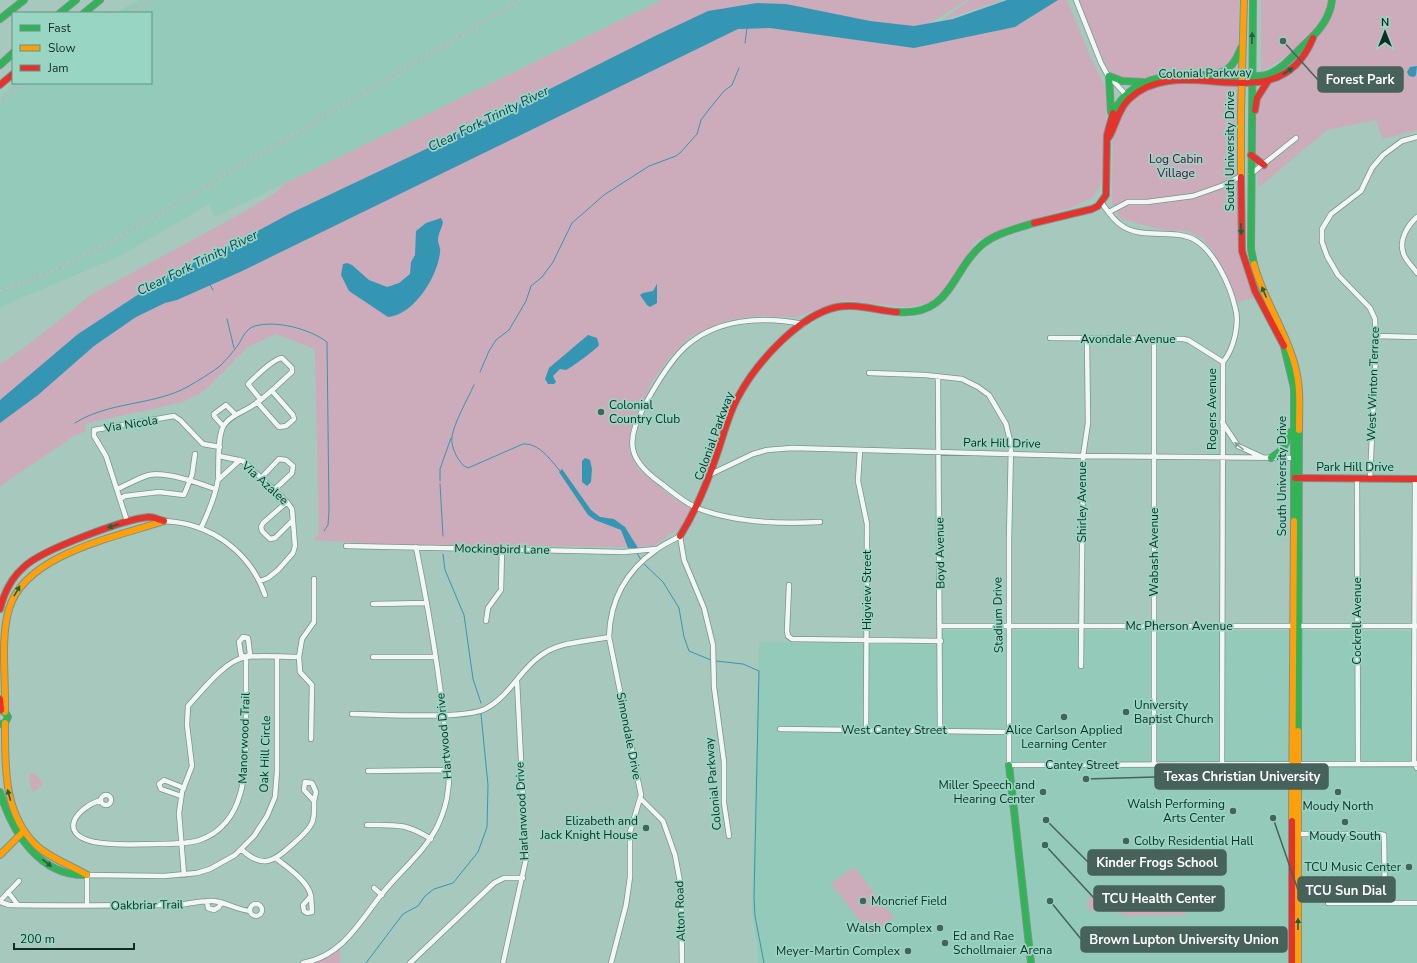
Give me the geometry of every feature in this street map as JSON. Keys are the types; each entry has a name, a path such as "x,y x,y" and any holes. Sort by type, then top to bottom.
{"main road":[{"path":"0,19 24,0"},
{"path":"61,12 76,0"},
{"path":"85,12 100,0"},
{"name":"South University Drive","path":"1244,0 1240,214 1243,260 1255,292 1278,332 1289,360 1294,388 1293,429 1295,458"},
{"name":"South University Drive","path":"1253,0 1251,249 1253,262 1266,297 1288,343 1298,373 1295,458 1295,834 1298,963"},
{"name":"Colonial Parkway","path":"1130,99 1144,89 1164,83 1242,80 1252,76 1269,74 1281,68 1313,38 1330,13 1332,0"},
{"name":"Colonial Parkway","path":"1125,93 1143,82 1166,75 1201,76 1242,80 1252,83 1269,81 1288,71 1295,65 1310,46 1313,38"},
{"path":"1201,76 1221,73 1231,67 1237,58 1243,41"},
{"path":"0,64 12,54"},
{"path":"0,85 12,75"},
{"path":"1111,118 1109,76 1122,80 1143,82"},
{"path":"1251,143 1257,98 1269,81"},
{"path":"1101,202 1107,190 1108,129 1111,118 1125,93"},
{"path":"1108,139 1120,110 1130,99"},
{"path":"1251,155 1264,165"},
{"name":"Colonial Parkway","path":"680,536 698,508 732,410 747,383 777,347 803,324 828,310 842,306 875,308 902,313 927,309 939,302 984,243 1000,234 1044,220 1094,208 1101,202"},
{"path":"1268,458 1283,450 1293,429"},
{"name":"Park Hill Drive","path":"1295,478 1416,479"},
{"path":"0,609 10,582 27,563 49,550 126,518 152,517 164,521"},
{"path":"2,711 6,623 9,610 20,586 45,564 114,536 164,521"},
{"path":"0,700 2,711"},
{"name":"Oak Hill Circle","path":"2,711 8,717 3,723 7,786 12,806 25,831 36,845 52,856 87,875"},
{"name":"Stadium Drive","path":"1009,765 1031,963"},
{"name":"Oak Hill Circle","path":"0,792 7,816 19,836 43,860 58,870 71,875 87,875"},
{"path":"0,855 25,831"},
{"name":"South University Drive","path":"1292,963 1295,834"}],"street":[{"path":"1076,0 1096,53 1109,76 1130,99"},
{"name":"West Winton Terrace","path":"1370,478 1376,336 1374,318 1370,308 1342,279 1327,256 1322,242 1322,229 1331,214 1361,191 1372,168 1383,155 1402,142 1417,137"},
{"path":"1251,174 1296,138"},
{"path":"1109,212 1128,202 1154,201 1193,196 1241,176"},
{"name":"Rogers Avenue","path":"1101,202 1124,227 1153,234 1187,236 1202,245 1212,255 1226,283 1236,308 1234,339 1228,356 1223,362 1222,766"},
{"path":"1417,218 1406,230 1402,250 1417,273"},
{"path":"803,324 772,319 740,322 719,328 702,336 684,348 672,361 638,418 633,443 634,452 641,465 656,480 680,498 698,508 732,517 755,521 798,523 820,522"},
{"path":"1376,336 1417,337"},
{"name":"Avondale Avenue","path":"1050,338 1188,340 1223,362"},
{"name":"Shirley Avenue","path":"1081,666 1083,456 1088,423 1087,339"},
{"name":"Wabash Avenue","path":"1154,339 1154,766"},
{"path":"201,528 216,489 220,447 224,426 236,415 259,401 292,372 292,368 282,358 279,358 248,384 259,401 279,428 289,424 294,418 272,390"},
{"name":"Stadium Drive","path":"869,373 938,376 962,380 978,387 989,395 1006,424 1010,436 1009,765"},
{"name":"Boyd Avenue","path":"938,376 941,641 940,730"},
{"path":"224,426 214,416 214,414 226,405 236,415"},
{"name":"Via Nicola","path":"117,489 106,456 94,436 94,430 174,416 180,420 203,444 220,447"},
{"path":"1222,422 1238,446 1268,458"},
{"name":"Park Hill Drive","path":"711,474 743,458 767,450 792,448 1083,456 1295,458"},
{"name":"Higview Street","path":"860,450 858,481 867,524 866,730"},
{"path":"120,499 125,496 159,492 184,495 190,480 195,454"},
{"name":"Via Azalee","path":"219,456 240,460 287,502 292,509 295,546 292,556 270,576 260,581"},
{"path":"261,478 279,459 286,460 293,466 292,473 274,491"},
{"path":"218,480 240,460"},
{"path":"126,518 117,489 149,475 190,480 216,489"},
{"name":"Cockrell Avenue","path":"1357,478 1358,764"},
{"path":"1154,766 1358,764 1416,766 1414,761 1416,479"},
{"path":"287,502 263,523 261,527 262,531 270,539 275,538 293,520"},
{"path":"164,521 187,523 201,528 215,534 235,548 250,565 260,581 265,595"},
{"name":"Simondale Drive","path":"611,963 626,905 630,877 630,832 641,799 609,637 611,614 616,596 625,580 657,548 680,536"},
{"name":"Colonial Parkway","path":"680,536 684,560 709,625 714,657 714,688 724,762 726,820 729,836"},
{"name":"Mockingbird Lane","path":"346,546 636,551 657,548"},
{"name":"Hartwood Drive","path":"303,963 321,958 340,947 358,927 382,894 431,838 445,804 448,789 449,770 443,715 436,657 416,547"},
{"path":"486,621 488,608 501,590 502,549"},
{"path":"311,739 312,685 300,672 299,657 302,639 314,622 314,579"},
{"path":"789,585 786,631 789,638 941,641"},
{"path":"373,604 427,603"},
{"path":"0,609 9,610"},
{"name":"Mc Pherson Avenue","path":"940,626 1416,626"},
{"path":"240,648 250,646 248,639 243,637 239,640 240,648 241,655 246,657"},
{"path":"352,714 443,715 474,713 485,709 496,702 536,659 556,647 568,643 609,637"},
{"name":"Manorwood Trail","path":"101,800 91,803 74,819 73,826 76,834 84,839 115,845 181,843 200,840 216,832 234,810 242,793 246,773 246,657 250,655 250,646"},
{"path":"184,875 178,813 181,796 192,766 187,725 188,706 230,664 246,657 299,657"},
{"name":"Oak Hill Circle","path":"87,875 184,875 210,869 235,855 254,836 267,816 275,797 278,771 277,657"},
{"path":"373,657 436,657"},
{"name":"Harlanwood Drive","path":"503,963 526,859 517,681"},
{"name":"West Cantey Street","path":"780,729 1009,732"},
{"name":"Cantey Street","path":"1009,765 1154,766"},
{"path":"368,771 449,770"},
{"path":"181,796 161,789 159,784 164,780 184,788"},
{"name":"Alton Road","path":"641,799 663,821 675,855 681,887 682,963"},
{"path":"240,849 257,860 268,861 277,859 297,841 311,824 313,818 314,801"},
{"path":"367,825 403,825 414,828 431,838"},
{"path":"1295,834 1383,834 1385,903"},
{"path":"277,859 300,878 311,896"},
{"path":"87,875 87,905"},
{"path":"410,963 494,883 504,878 523,878"},
{"name":"Oakbriar Trail","path":"19,881 0,901 9,905 182,905 207,901 221,902 240,910 250,911"},
{"path":"374,888 382,894"},
{"path":"8,892 18,905"},
{"path":"207,901 208,908 214,910 219,907 221,902"},
{"path":"1328,903 1417,903"}],"shaded area":[{"path":"139,0 662,0 215,217 209,204 120,256 0,307 0,97 14,84 152,84 152,12 117,12"},
{"path":"942,630 1417,631 1417,963 758,963 758,951 752,913 759,642 942,645"}],"green space":[{"name":"Colonial Country Club","path":"662,0 967,0 915,32 803,7 801,32 913,48 1015,27 1058,0 1067,0 1090,56 1108,92 1101,184 1093,197 1073,207 1009,226 976,241 947,286 930,303 906,307 844,300 796,317 756,316 728,320 691,336 669,358 651,383 630,432 629,450 638,469 673,498 692,509 680,528 653,546 377,544 314,540 319,533 315,349 276,334 248,347 204,391 183,402 88,423 85,425 86,431 74,436 0,486 0,364 24,348 91,295 273,195 284,184"},
{"path":"970,0 1003,0 941,21"},
{"path":"1079,0 1239,0 1237,73 1180,71 1138,80 1122,78 1111,72 1100,55"},
{"path":"1261,0 1332,0 1319,23 1293,51 1273,65 1261,71"},
{"path":"1334,0 1417,0 1417,130 1383,139 1376,120 1327,130 1259,187 1255,135 1258,108 1262,96 1268,86 1311,49 1334,10"},
{"name":"Log Cabin Village","path":"1160,85 1235,85 1237,88 1239,152 1238,237 1243,267 1255,298 1237,302 1212,249 1203,239 1188,231 1165,230 1121,219 1112,203 1113,138 1119,115 1130,101 1148,90"},
{"path":"34,773 43,782 42,785 34,792 32,791 29,775"},
{"name":"Moncrief Field","path":"854,867 894,918 872,936 831,884"},
{"path":"1185,890 1185,915 1123,916 1123,913 1111,912 1105,906 1105,900 1108,896 1123,894 1123,891"},
{"path":"1092,895 1097,896 1102,901 1101,907 1096,911 1090,910 1087,906 1089,902 1087,900"},
{"path":"340,949 340,963 311,963"}],"water":[{"name":"Clear Fork Trinity River","path":"1007,0 1058,0 1015,27 914,48 770,28 738,29 240,272 177,300 165,303 136,317 94,346 38,395 0,423 0,400 78,334 168,275 239,241 291,213 502,113 708,11 757,3 786,4 870,21 914,26 953,19"},
{"path":"1417,66 1416,75 1414,77 1409,76 1407,72 1410,67"},
{"path":"441,218 443,222 438,240 440,250 435,272 423,293 407,309 398,315 388,317 349,291 341,275 343,264 347,263 352,265 369,280 387,287 399,283 410,274 411,262 415,255 416,231 426,223"},
{"path":"657,284 657,303 650,307 640,295 653,291"},
{"path":"588,335 597,338 599,345 568,369 560,369 553,376 556,382 554,384 548,384 545,379 549,368"},
{"path":"585,458 590,460 592,469 591,482 587,486 582,482 582,461"},
{"path":"562,469 591,510 600,517 614,519 625,527 638,548 628,548 621,530 595,520 588,515 559,472"}],"waterway":[{"path":"745,43 747,28"},
{"path":"480,372 489,351 496,340 509,330 526,301 531,286 542,277 553,262 572,223 604,195 649,166 676,156 681,152 697,134 701,120 710,108 724,91 732,85 739,68"},
{"path":"210,285 213,290"},
{"path":"227,319 234,348"},
{"path":"75,423 102,411 161,397 189,386 220,366 236,348 247,331 252,327 263,324 273,324 292,327 312,333 327,342 329,510 328,525 324,531"},
{"path":"474,385 458,419 452,437 452,445 461,463 468,468 523,444 529,444 544,453 560,471"},
{"path":"440,481 440,469 451,438"},
{"path":"440,484 443,536"},
{"path":"637,553 641,560"},
{"path":"443,554 445,570 464,615 473,679 481,703"},
{"path":"643,563 663,582 679,608 684,637 689,651 711,660"},
{"path":"716,661 743,664 759,671 754,897 755,916 764,963"},
{"path":"366,963 403,914 418,906 425,896 434,889 453,883 478,852 487,827 488,785 481,714"}],"railway":[{"path":"131,12 151,0"},
{"path":"0,291 55,270 117,239 520,0"},
{"path":"0,103 22,84"}],"traffic: fast":[{"path":"0,19 24,0"},
{"path":"61,12 76,0"},
{"path":"85,12 100,0"},
{"path":"1253,0 1251,249 1254,264"},
{"path":"1113,113 1123,98 1136,87 1150,80 1167,76 1184,75 1257,76 1269,74 1289,60 1319,29 1329,13 1332,0"},
{"path":"1216,74 1221,73 1232,65 1241,48"},
{"path":"0,65 12,54"},
{"path":"1111,112 1109,76 1122,81 1142,82"},
{"path":"897,312 915,312 929,307 940,300 949,290 972,255 983,244 1001,234 1034,223"},
{"path":"1284,346 1294,388 1294,521"},
{"path":"1298,731 1299,430"},
{"path":"1271,458 1283,449 1291,432"},
{"path":"0,710 5,712 8,717 5,723 0,724"},
{"path":"1009,765 1031,963"},
{"path":"0,792 12,822 30,849 42,860 55,868 70,874 87,875"}],"traffic: slow":[{"path":"1241,177 1244,0"},
{"path":"1254,264 1263,290 1286,340 1295,366 1299,390 1299,430"},
{"path":"5,712 4,646 6,621 9,609 18,590 33,574 52,561 74,550 98,541 164,521"},
{"path":"1292,821 1294,521"},
{"path":"5,723 5,756 8,789 18,819 26,833 43,851 87,875"},
{"path":"1298,731 1298,963"},
{"path":"0,855 22,833"}],"traffic: jam":[{"path":"1109,137 1125,103 1151,85 1175,80 1253,83 1277,77 1297,64 1313,38"},
{"path":"0,85 12,75"},
{"path":"1255,110 1257,98 1268,81"},
{"path":"1034,223 1092,209 1098,206 1106,195 1107,135 1113,113"},
{"path":"1251,155 1264,165"},
{"path":"1241,177 1242,251 1255,291 1284,346"},
{"path":"680,536 692,516 706,484 729,416 735,403 756,370 780,342 808,320 837,307 852,306 897,312"},
{"path":"1295,478 1417,479"},
{"path":"0,609 6,592 19,571 33,560 47,552 103,529 137,519 151,517 164,521"},
{"path":"0,699 1,710"},
{"path":"1292,821 1292,963"}],"place":[{"name":"Forest Park","path":"1283,41"},
{"name":"Colonial Country Club","path":"601,412"},
{"name":"University Baptist Church","path":"1126,712"},
{"name":"Alice Carlson Applied Learning Center","path":"1064,717"},
{"name":"Texas Christian University","path":"1086,779"},
{"name":"Miller Speech and Hearing Center","path":"1043,792"},
{"name":"Moudy North","path":"1338,792"},
{"name":"Walsh Performing Arts Center","path":"1233,811"},
{"name":"TCU Sun Dial","path":"1273,818"},
{"name":"Kinder Frogs School","path":"1046,820"},
{"name":"Moudy South","path":"1345,822"},
{"name":"Elizabeth and Jack Knight House","path":"646,828"},
{"name":"Colby Residential Hall","path":"1126,841"},
{"name":"TCU Health Center","path":"1045,845"},
{"name":"TCU Music Center","path":"1409,867"},
{"name":"Moncrief Field","path":"863,901"},
{"name":"Brown Lupton University Union","path":"1050,901"},
{"name":"Walsh Complex","path":"940,928"},
{"name":"Ed and Rae Schollmaier Arena","path":"945,943"},
{"name":"Meyer-Martin Complex","path":"908,951"}]}
